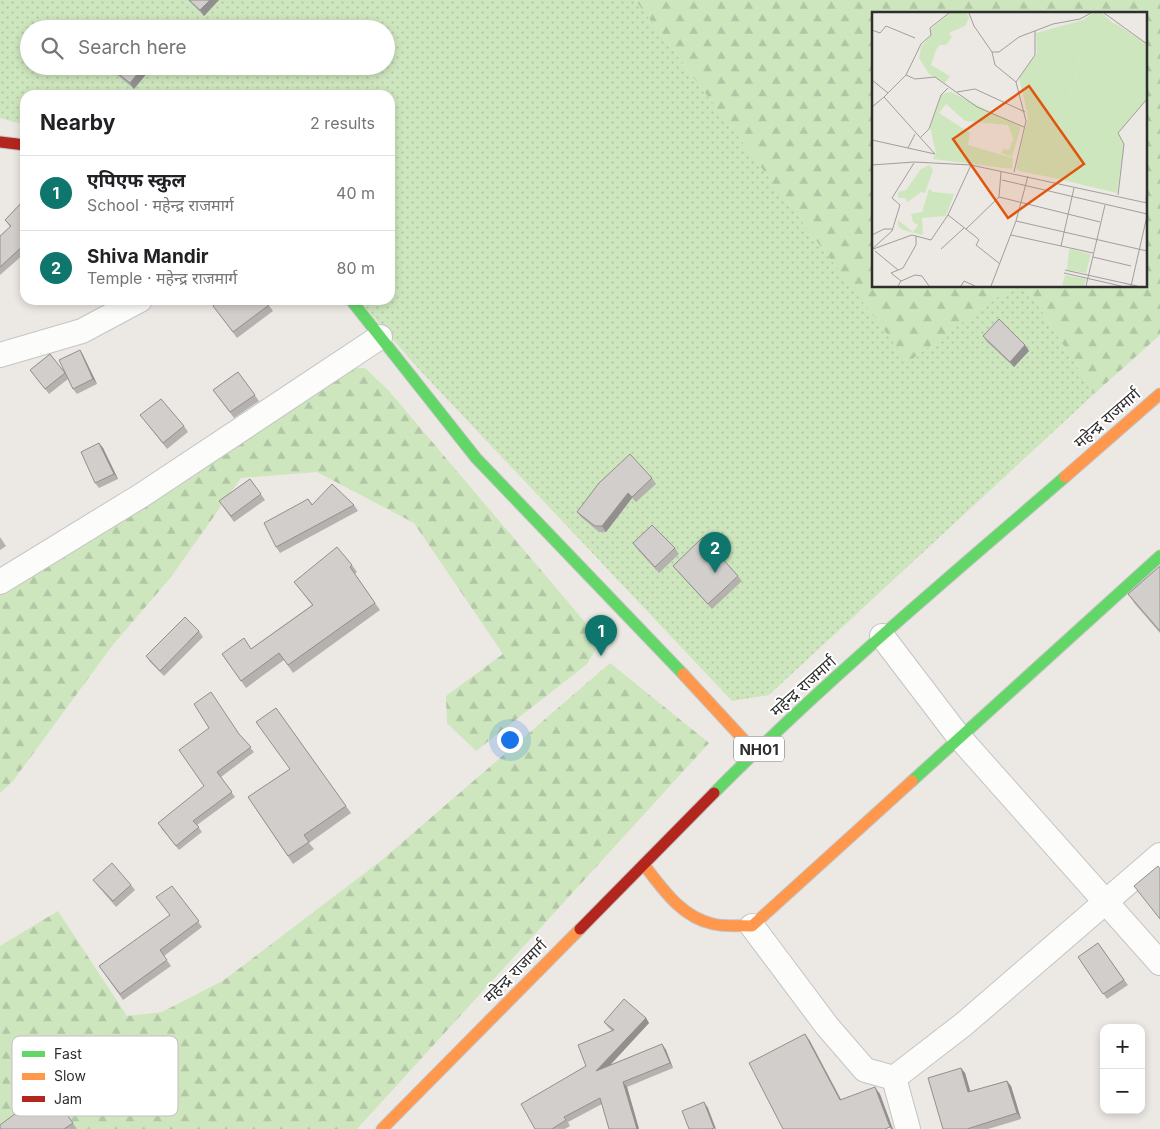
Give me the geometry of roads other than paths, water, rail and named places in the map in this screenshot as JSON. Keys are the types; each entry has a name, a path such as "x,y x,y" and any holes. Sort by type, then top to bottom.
{"main road":[{"path":"0,142 20,144"},
{"path":"354,305 476,458 636,623 755,752"},
{"name":"महेन्द्र राजमार्ग","path":"382,1129 755,752 882,636 1160,394"},
{"path":"644,864 670,898 684,911 709,924 752,926 1160,556"}],"street":[{"path":"0,355 82,331 131,305"},
{"path":"0,582 142,495 380,337"},
{"path":"882,636 959,737 1160,962"},
{"path":"894,1078 964,1024 1108,902 1160,855"},
{"path":"752,926 826,1026 865,1070 894,1078"},
{"path":"894,1078 908,1129"}],"place":[{"name":"Shiva Mandir","path":"715,573"},
{"name":"एपिएफ स्कुल","path":"601,656"}]}
